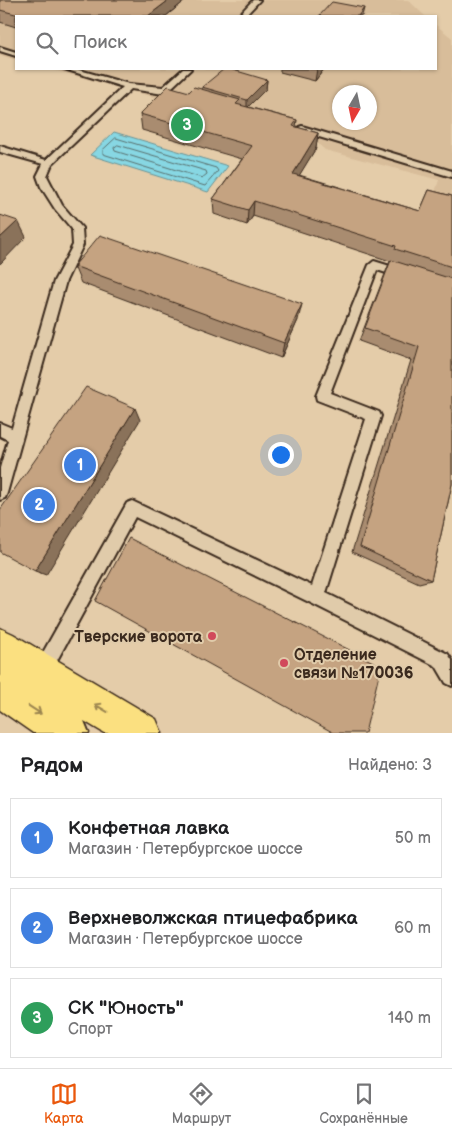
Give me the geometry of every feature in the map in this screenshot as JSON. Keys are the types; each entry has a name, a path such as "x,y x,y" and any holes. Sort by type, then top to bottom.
{"main road":[{"path":"0,647 142,733"},
{"path":"0,687 69,733"}],"lane":[{"path":"242,15 258,0"},
{"path":"0,49 15,54"},
{"path":"72,70 129,86 165,90 193,98"},
{"path":"165,90 186,70"},
{"path":"0,494 60,281 78,244 76,228 58,208 42,176 48,163 129,86"},
{"path":"289,125 452,174"},
{"path":"0,149 48,163"},
{"path":"317,597 374,416 322,396 374,265 417,279"},
{"path":"0,430 15,437"},
{"path":"42,672 132,508 317,597 442,660 452,677"}],"shaded area":[{"path":"0,0 408,0 424,15 15,15 15,60 0,55"},
{"path":"437,26 452,38 452,214 430,207 439,180 325,150 315,141 54,70 437,70"}],"water":[{"path":"114,132 228,166 208,192 90,155"}],"building":[{"path":"0,0 169,0 149,15 19,15 0,10"},
{"path":"332,2 364,8 359,15 320,15"},
{"path":"223,70 233,70 267,80 247,100 202,87"},
{"path":"168,86 189,92 194,87 240,100 236,104 297,120 293,126 318,133 293,174 420,211 429,190 452,196 452,267 395,249 396,246 254,201 248,210 213,199 252,146 140,114"},
{"path":"0,215 18,221 0,238"},
{"path":"100,235 302,304 284,343 74,266"},
{"path":"391,260 452,279 452,484 431,580 360,547 419,347 365,328"},
{"path":"86,387 135,408 35,571 0,552 0,510"},
{"path":"129,538 381,666 365,733 334,733 95,601"}],"place":[{"name":"СК \"Юность\"","path":"187,125"},
{"name":"Конфетная лавка","path":"80,465"},
{"name":"Верхневолжская птицефабрика","path":"39,505"},
{"name":"Тверские ворота","path":"212,636"},
{"name":"Отделение связи №170036","path":"284,663"}]}
